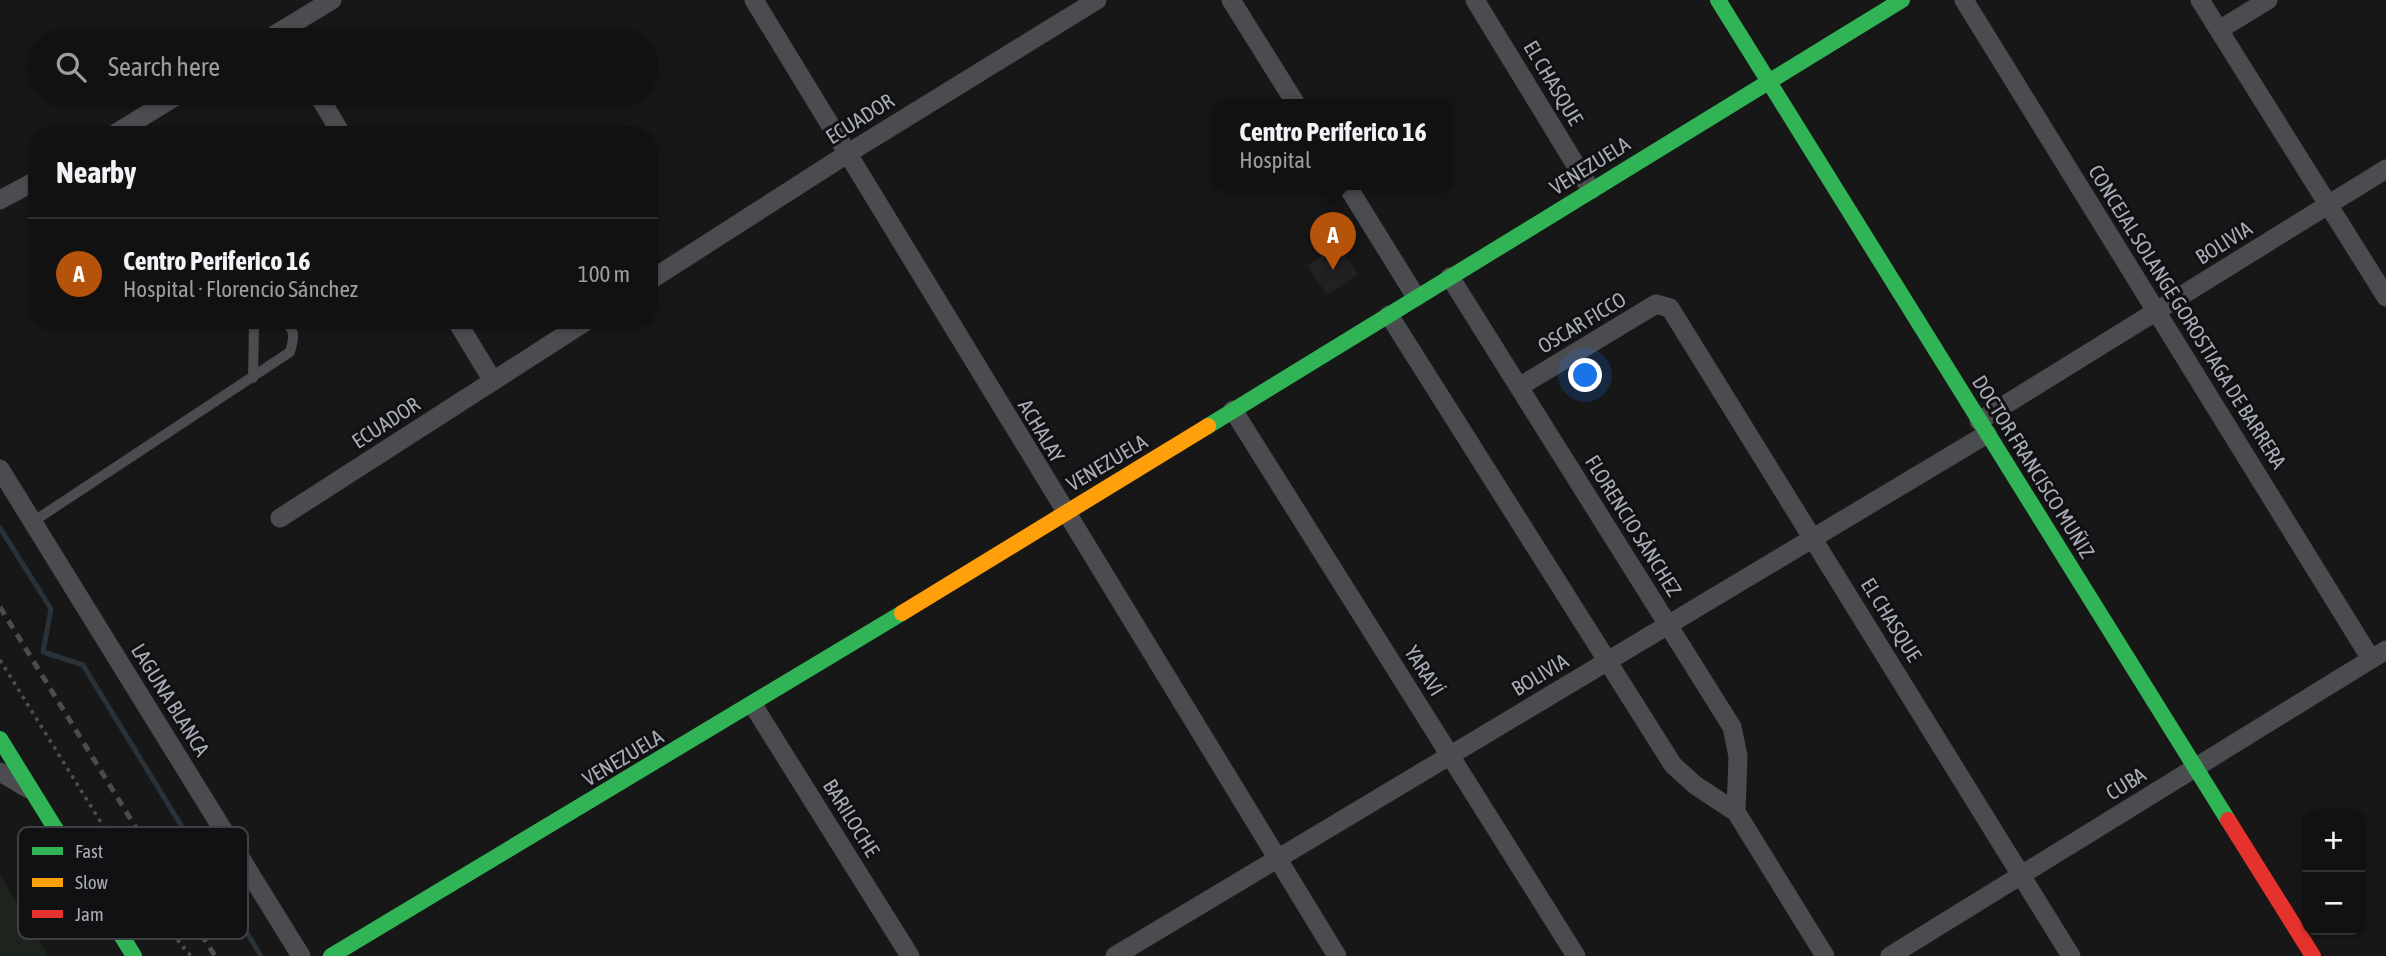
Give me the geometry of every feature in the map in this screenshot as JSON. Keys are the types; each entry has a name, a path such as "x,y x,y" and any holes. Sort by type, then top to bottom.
{"street":[{"path":"291,28 332,0"},
{"name":"ACHALAY","path":"754,0 1064,514 1337,956"},
{"name":"ECUADOR","path":"658,275 846,154 1097,0"},
{"path":"1231,0 1293,99"},
{"name":"EL CHASQUE","path":"1475,0 1591,190"},
{"name":"DOCTOR FRANCISCO MUÑIZ","path":"1718,0 2312,956"},
{"name":"VENEZUELA","path":"331,956 753,705 1902,0"},
{"name":"CONCEJAL SOLANGE GOROSTIAGA DE BARRERA","path":"1964,0 2156,311 2379,654"},
{"path":"2200,0 2386,297"},
{"path":"2219,30 2268,0"},
{"path":"128,126 162,105"},
{"path":"324,105 337,126"},
{"name":"BOLIVIA","path":"1118,955 1813,537 2156,311 2386,169"},
{"path":"0,200 28,185"},
{"path":"1350,190 1416,298"},
{"name":"FLORENCIO SÁNCHEZ","path":"1450,277 1732,727 1738,756 1735,811"},
{"name":"OSCAR FICCO","path":"1519,387 1656,304 1670,308"},
{"name":"EL CHASQUE","path":"1670,308 2071,956"},
{"path":"1389,315 1673,765 1695,785 1735,811 1825,956"},
{"path":"461,329 493,381"},
{"name":"ECUADOR","path":"280,518 574,329"},
{"name":"YARAVÍ","path":"1233,410 1576,956"},
{"name":"LAGUNA BLANCA","path":"0,469 222,827"},
{"name":"CUBA","path":"1890,956 2379,654"},
{"name":"BARILOCHE","path":"753,705 910,956"},
{"path":"0,739 55,827"},
{"path":"0,772 32,790"},
{"name":"LAGUNA BLANCA","path":"248,870 301,956"},
{"path":"124,939 134,956"}],"lane":[{"path":"253,378 254,329"},
{"path":"34,521 290,352 295,337 292,329"}],"path":[{"path":"0,660 104,827"},
{"path":"177,939 191,956"}],"shaded area":[{"path":"1338,245 1358,274 1327,295 1307,266"},
{"path":"0,875 18,905 18,939 38,939 48,956 0,956"}],"waterway":[{"path":"0,528 51,609 43,652 83,665 182,827"},
{"path":"248,935 261,956"}],"railway":[{"path":"0,607 136,827"},
{"path":"205,939 215,956"}],"traffic: fast":[{"path":"1718,0 2228,820"},
{"path":"1208,426 1902,0"},
{"path":"331,956 902,613"},
{"path":"0,739 54,827"},
{"path":"124,939 134,956"}],"traffic: slow":[{"path":"902,613 1208,426"}],"traffic: jam":[{"path":"2228,820 2313,956"}],"place":[{"name":"Centro Periferico 16","path":"1333,270"}]}
